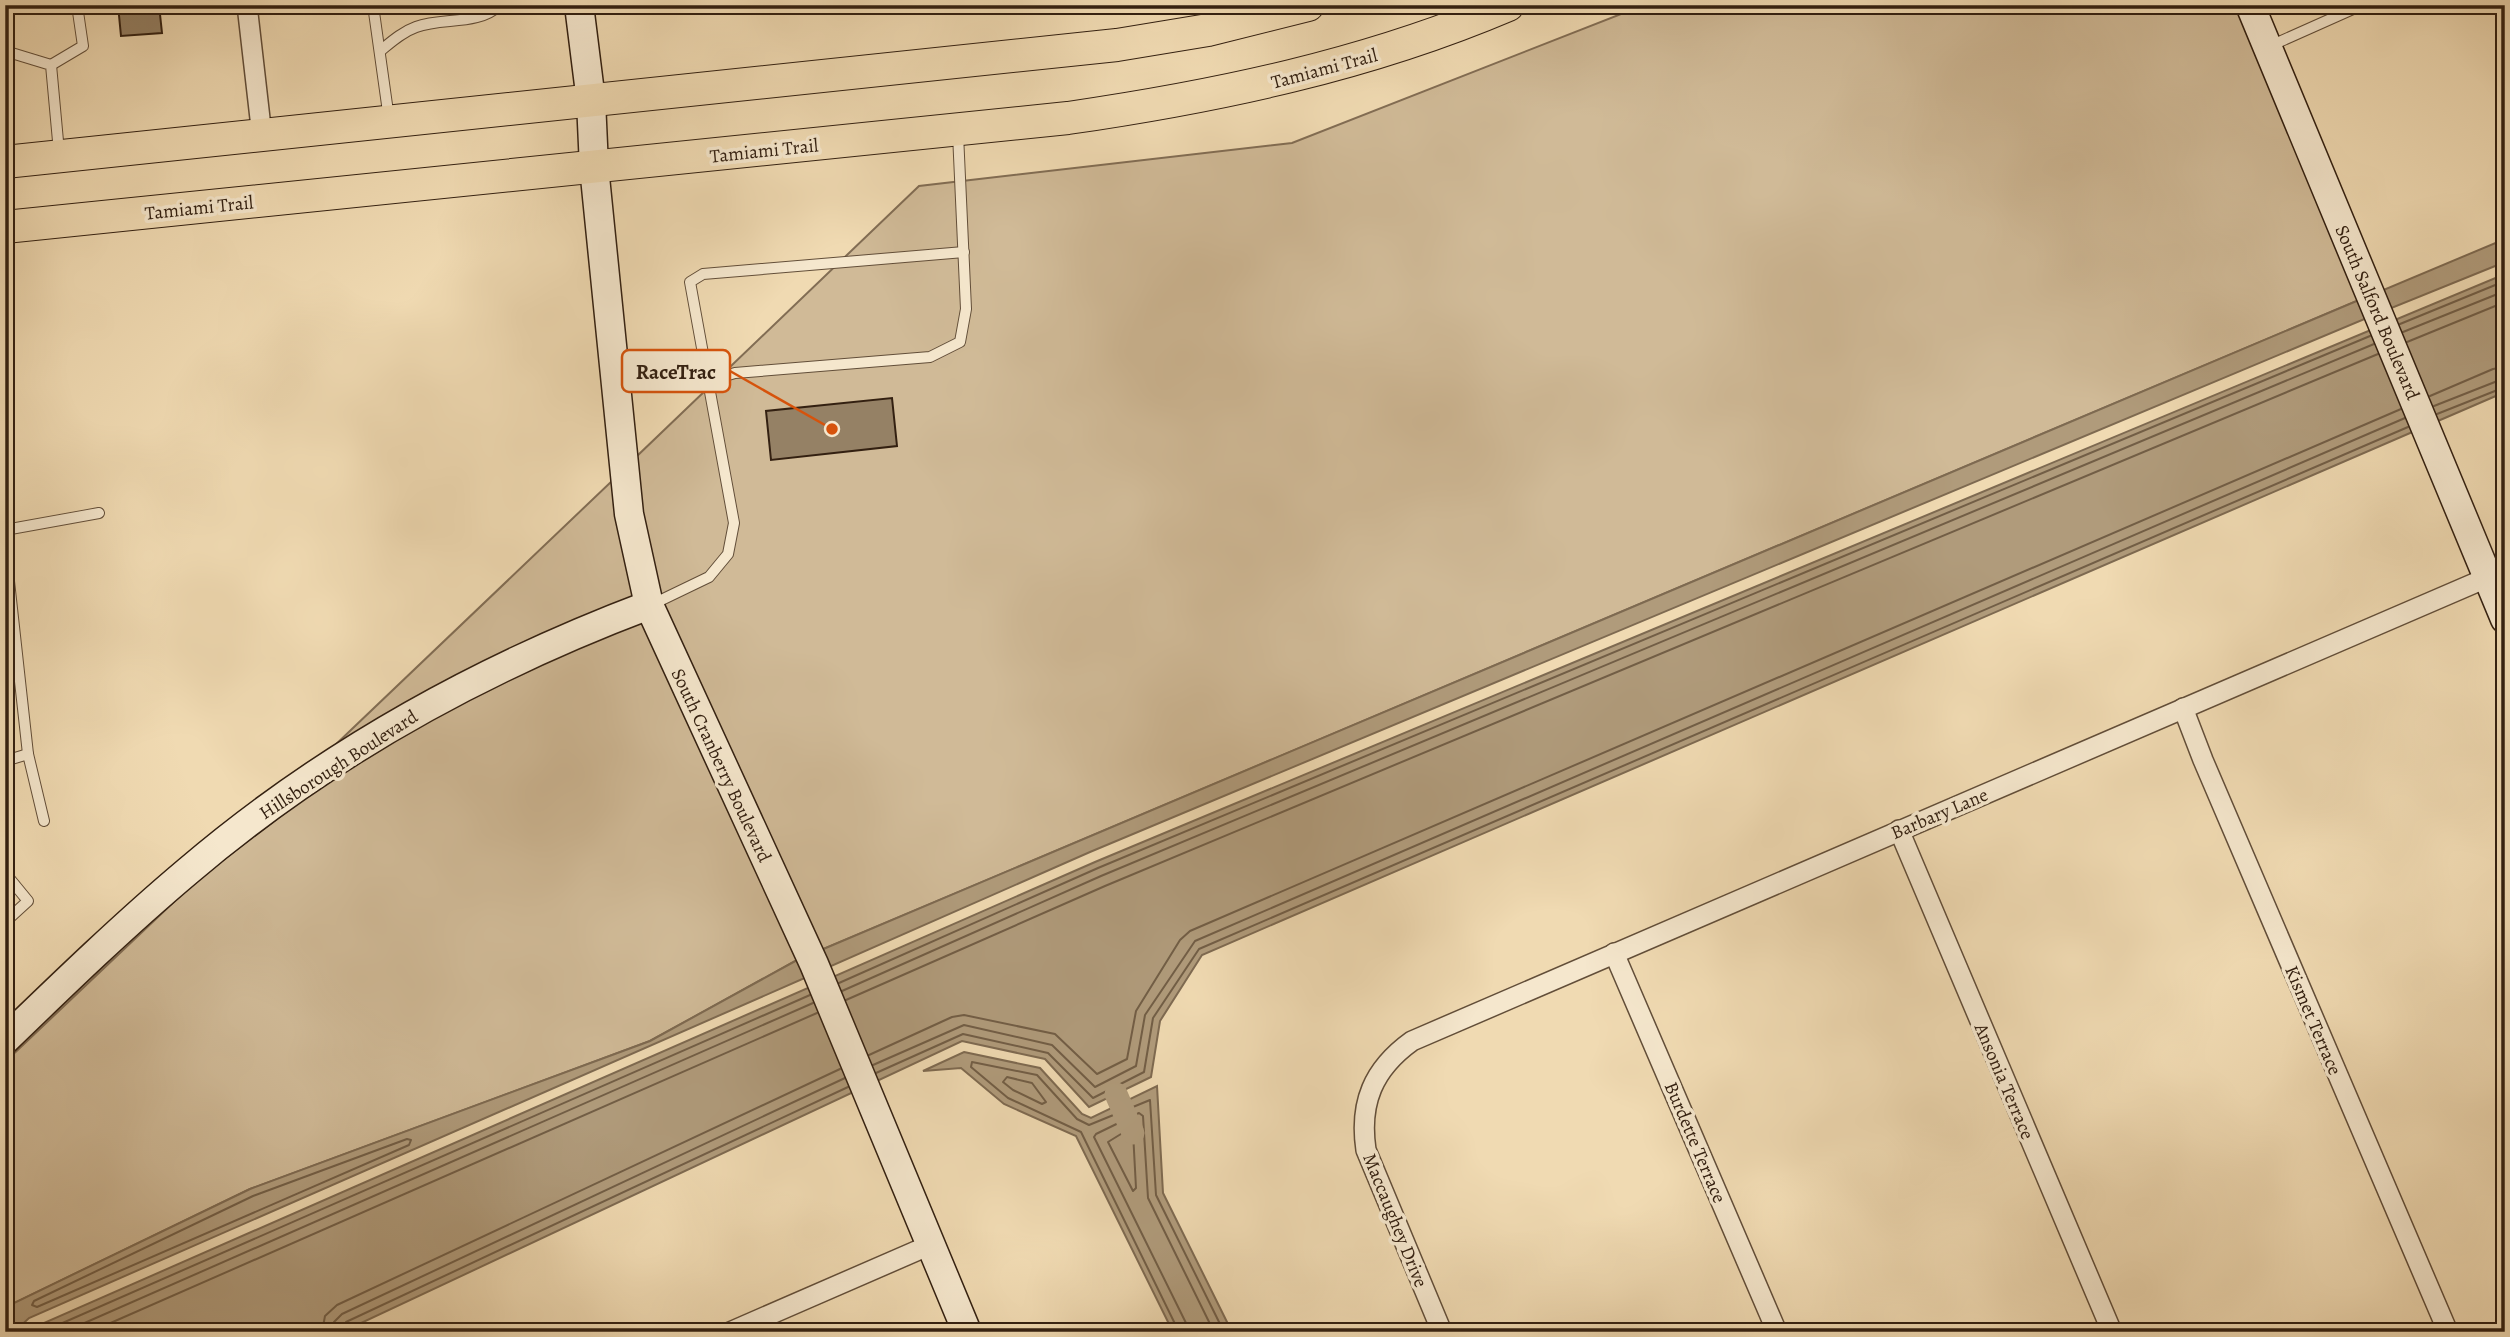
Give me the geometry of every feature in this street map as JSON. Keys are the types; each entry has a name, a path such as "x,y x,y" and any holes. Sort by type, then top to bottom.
{"main road":[{"path":"5,162 1117,45 1208,30 1308,5"},
{"name":"Tamiami Trail","path":"5,227 1068,118 1233,91 1396,48 1508,5"}],"street":[{"path":"247,5 262,136"},
{"name":"South Cranberry Boulevard","path":"579,5 592,100 594,167 629,514 649,606 814,964 967,1332"},
{"name":"South Salford Boulevard","path":"2250,5 2431,437 2496,574 2505,619"},
{"name":"Barbary Lane","path":"1381,1068 1412,1041 2496,574"},
{"name":"Hillsborough Boulevard","path":"5,1040 189,870 307,779 427,706 509,663 575,633 649,606"},
{"name":"Kismet Terrace","path":"2183,708 2448,1332"},
{"name":"Ansonia Terrace","path":"1899,830 2112,1332"},
{"name":"Burdette Terrace","path":"1614,953 1777,1332"},
{"name":"Maccaughey Drive","path":"1381,1068 1370,1088 1364,1108 1366,1150 1443,1332"},
{"path":"730,1332 930,1245"}],"lane":[{"path":"5,51 51,65 83,46 78,5"},
{"path":"373,5 389,122"},
{"path":"380,51 402,33 418,26 483,16 500,5"},
{"path":"2268,47 2362,5"},
{"path":"51,65 59,156"},
{"path":"708,381 735,373 930,356 960,342 966,309 958,130"},
{"path":"649,606 709,577 728,554 734,523 690,282 703,274 964,252"},
{"path":"5,530 99,513"},
{"path":"5,545 27,754 44,821"},
{"path":"5,761 27,754"},
{"path":"5,873 28,901 5,922"}],"shaded area":[{"path":"1644,5 2238,5 2359,300 821,950 660,603 641,514 635,458 919,186 1292,143"},
{"path":"613,480 634,597 555,629 479,666 331,749"},
{"path":"643,621 799,959 650,1041 250,1189 14,1303 5,1310 5,1062 197,880 315,790 434,717 516,674"}],"water":[{"path":"2505,239 2505,262 2389,309 2381,291"},
{"path":"2505,274 2505,392 1202,955 1160,1021 1151,1077 1089,1107 1045,1059 962,1041 342,1332 31,1332 37,1326 1095,862"},
{"path":"2359,300 2367,318 1090,852 829,967 821,950"},
{"path":"799,959 807,977 29,1318 14,1332 5,1332 5,1310 14,1303 250,1189 650,1041"},
{"path":"964,1052 1040,1068 1082,1114 1091,1118 1157,1086 1163,1193 1232,1332 1173,1332 1076,1136 1004,1104 961,1068 923,1071"}],"building":[{"path":"118,5 159,5 162,33 121,36"},
{"path":"892,398 897,446 771,460 766,411"}],"waterway":[{"path":"1116,1094 1133,1133"}],"place":[{"name":"RaceTrac","path":"832,429"}]}
